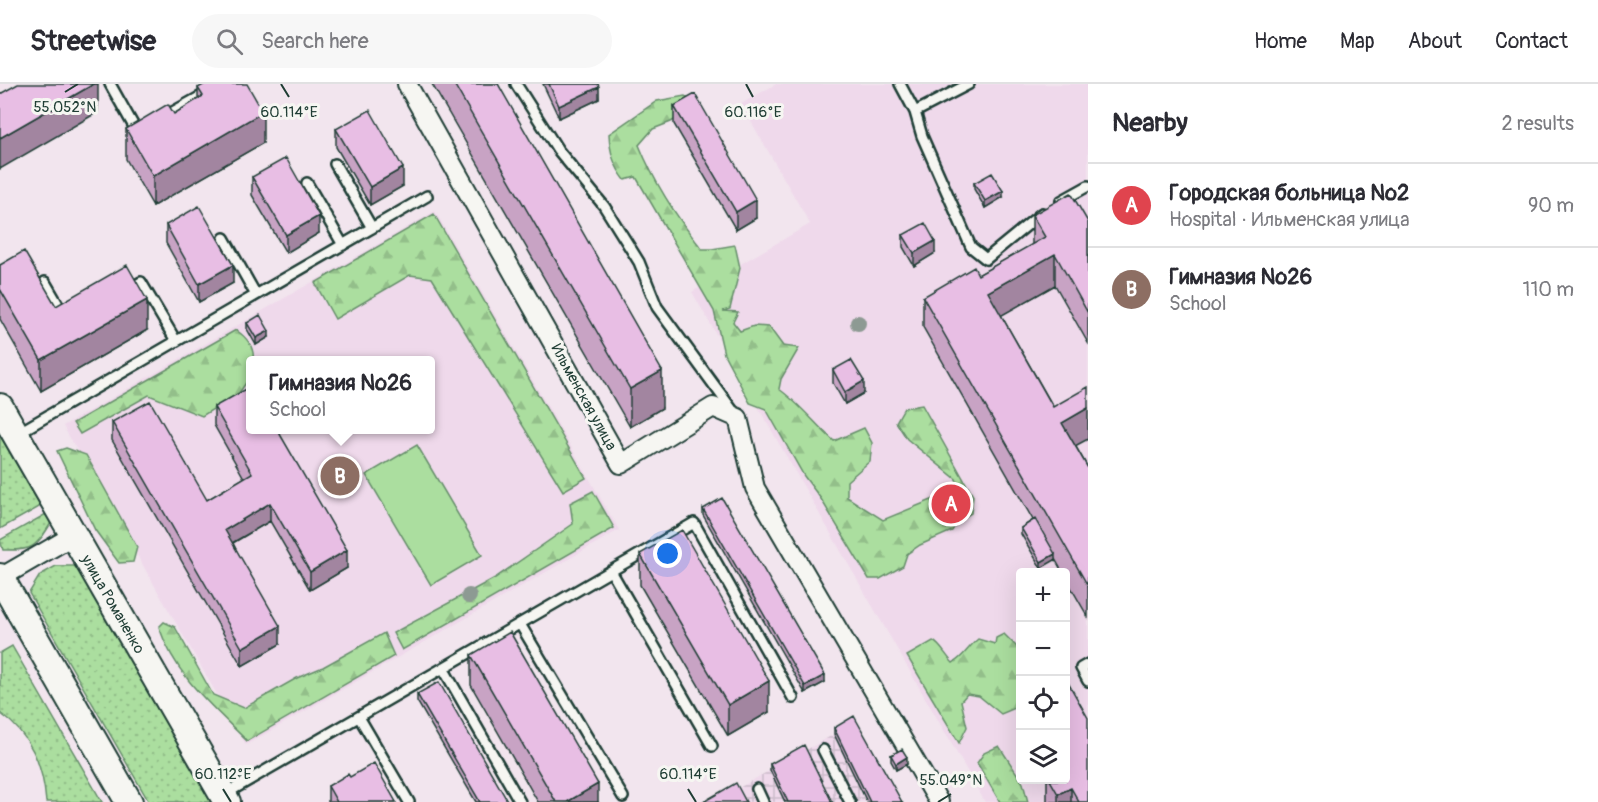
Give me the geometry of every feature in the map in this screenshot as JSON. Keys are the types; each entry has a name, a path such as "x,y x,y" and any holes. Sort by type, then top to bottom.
{"main road":[{"name":"улица Романенко","path":"0,407 225,799"},
{"path":"0,577 129,802"}],"street":[{"name":"Ильменская улица","path":"407,84 621,464 713,407 738,418"},
{"path":"738,418 755,488 939,802"},
{"path":"0,577 74,535"}],"lane":[{"path":"110,84 137,132 147,126"},
{"path":"156,121 223,84"},
{"path":"516,84 558,150 604,206 639,262 657,307 738,418"},
{"path":"900,84 915,111 922,136 971,247 986,259 1036,216 1088,186"},
{"path":"915,111 969,84"},
{"path":"335,164 372,228"},
{"path":"307,183 343,245"},
{"path":"16,434 427,196"},
{"path":"224,238 256,295"},
{"path":"45,282 69,324"},
{"path":"121,294 141,282 176,341"},
{"path":"225,799 359,717 694,523 793,698"},
{"path":"610,571 712,746"},
{"path":"520,624 623,797"},
{"path":"1088,664 1081,668 1088,681"},
{"path":"443,668 520,802"},
{"path":"359,717 409,802"},
{"path":"823,750 849,802"},
{"path":"757,789 763,802"}],"shaded area":[{"path":"776,84 1088,84 1088,802 985,802 692,292 810,224 741,104"},
{"path":"435,211 619,530 246,745 63,426"},
{"path":"854,723 899,802 714,802"}],"green space":[{"path":"685,96 696,106 671,122 653,129 639,145 667,199 702,249 735,245 740,268 730,309 723,311 738,312 733,322 740,331 754,326 769,327 783,346 799,348 781,379 779,389 834,441 864,428 872,443 870,461 847,481 847,497 883,520 934,499 961,493 956,479 907,439 896,422 904,408 922,405 973,496 971,513 958,521 952,531 920,545 907,554 903,566 880,579 869,579 821,499 804,476 766,409 750,403 724,354 714,311 636,177 625,180 615,164 609,134 657,101"},
{"path":"434,214 586,478 563,491 432,278 410,275 335,319 315,283"},
{"path":"236,330 246,339 253,351 253,356 246,356 246,383 239,393 202,416 149,395 80,434 73,423"},
{"path":"0,435 41,506 0,529"},
{"path":"417,445 482,555 431,585 366,475"},
{"path":"66,448 86,455 137,547 133,562 119,563 95,530 57,451"},
{"path":"593,491 614,528 402,650 393,633 495,578 573,524 570,503"},
{"path":"46,514 51,523 37,543 21,550 3,550 0,540"},
{"path":"56,566 77,566 212,802 149,802 29,593 40,575"},
{"path":"164,622 175,627 213,695 244,708 384,633 394,656 247,741 185,676 166,645 159,627"},
{"path":"1004,634 1016,646 1016,708 1001,714 979,696 967,694 961,701 967,727 959,743 907,656 933,641 953,663 978,639 995,644 996,638"},
{"path":"12,646 102,802 46,802 42,776 34,752 20,731 0,713 0,653"},
{"path":"999,746 1016,772 1016,784 1023,784 1028,802 1000,802 977,763 984,753"}],"building":[{"path":"18,84 94,84 0,138 0,94"},
{"path":"205,84 247,84 263,112 153,176 126,129 168,104 174,114 203,96 198,88"},
{"path":"454,84 498,84 662,371 630,389"},
{"path":"549,84 598,84 599,87 559,106"},
{"path":"695,94 756,200 736,212 674,106"},
{"path":"370,110 403,168 370,187 336,129"},
{"path":"286,158 319,216 286,235 252,177"},
{"path":"992,173 1003,191 985,201 974,183"},
{"path":"1071,193 1088,222 1088,313 1055,254 988,292 1053,407 1088,387 1088,408 1062,423 1088,468 1088,586 923,297 974,267 978,275 1045,237 1032,215"},
{"path":"199,206 233,265 199,284 166,225"},
{"path":"925,223 935,241 914,253 903,235"},
{"path":"24,251 56,306 127,265 147,300 41,360 0,289 0,265"},
{"path":"260,315 269,331 256,338 247,323"},
{"path":"851,360 864,381 845,392 833,370"},
{"path":"246,389 246,434 280,434 347,550 310,572 270,503 225,530 280,626 242,648 112,422 150,401 207,500 252,473 214,407"},
{"path":"722,498 825,675 805,686 703,509"},
{"path":"1035,519 1055,554 1041,562 1021,528"},
{"path":"682,530 769,681 728,705 640,554"},
{"path":"510,632 598,784 567,802 556,802 471,655"},
{"path":"439,682 508,802 480,802 417,694"},
{"path":"1070,686 1088,718 1088,802 1079,802 1071,788 1058,794 1052,784 1070,784"},
{"path":"854,716 902,802 870,802 834,728"},
{"path":"804,745 832,802 788,802 770,764"},
{"path":"902,749 907,757 896,764 891,755"},
{"path":"374,763 396,802 337,802 328,786"},
{"path":"736,783 746,802 703,802"}],"place":[{"name":"Гимназия №26","path":"340,476"},
{"name":"Городская больница №2","path":"951,504"}]}
